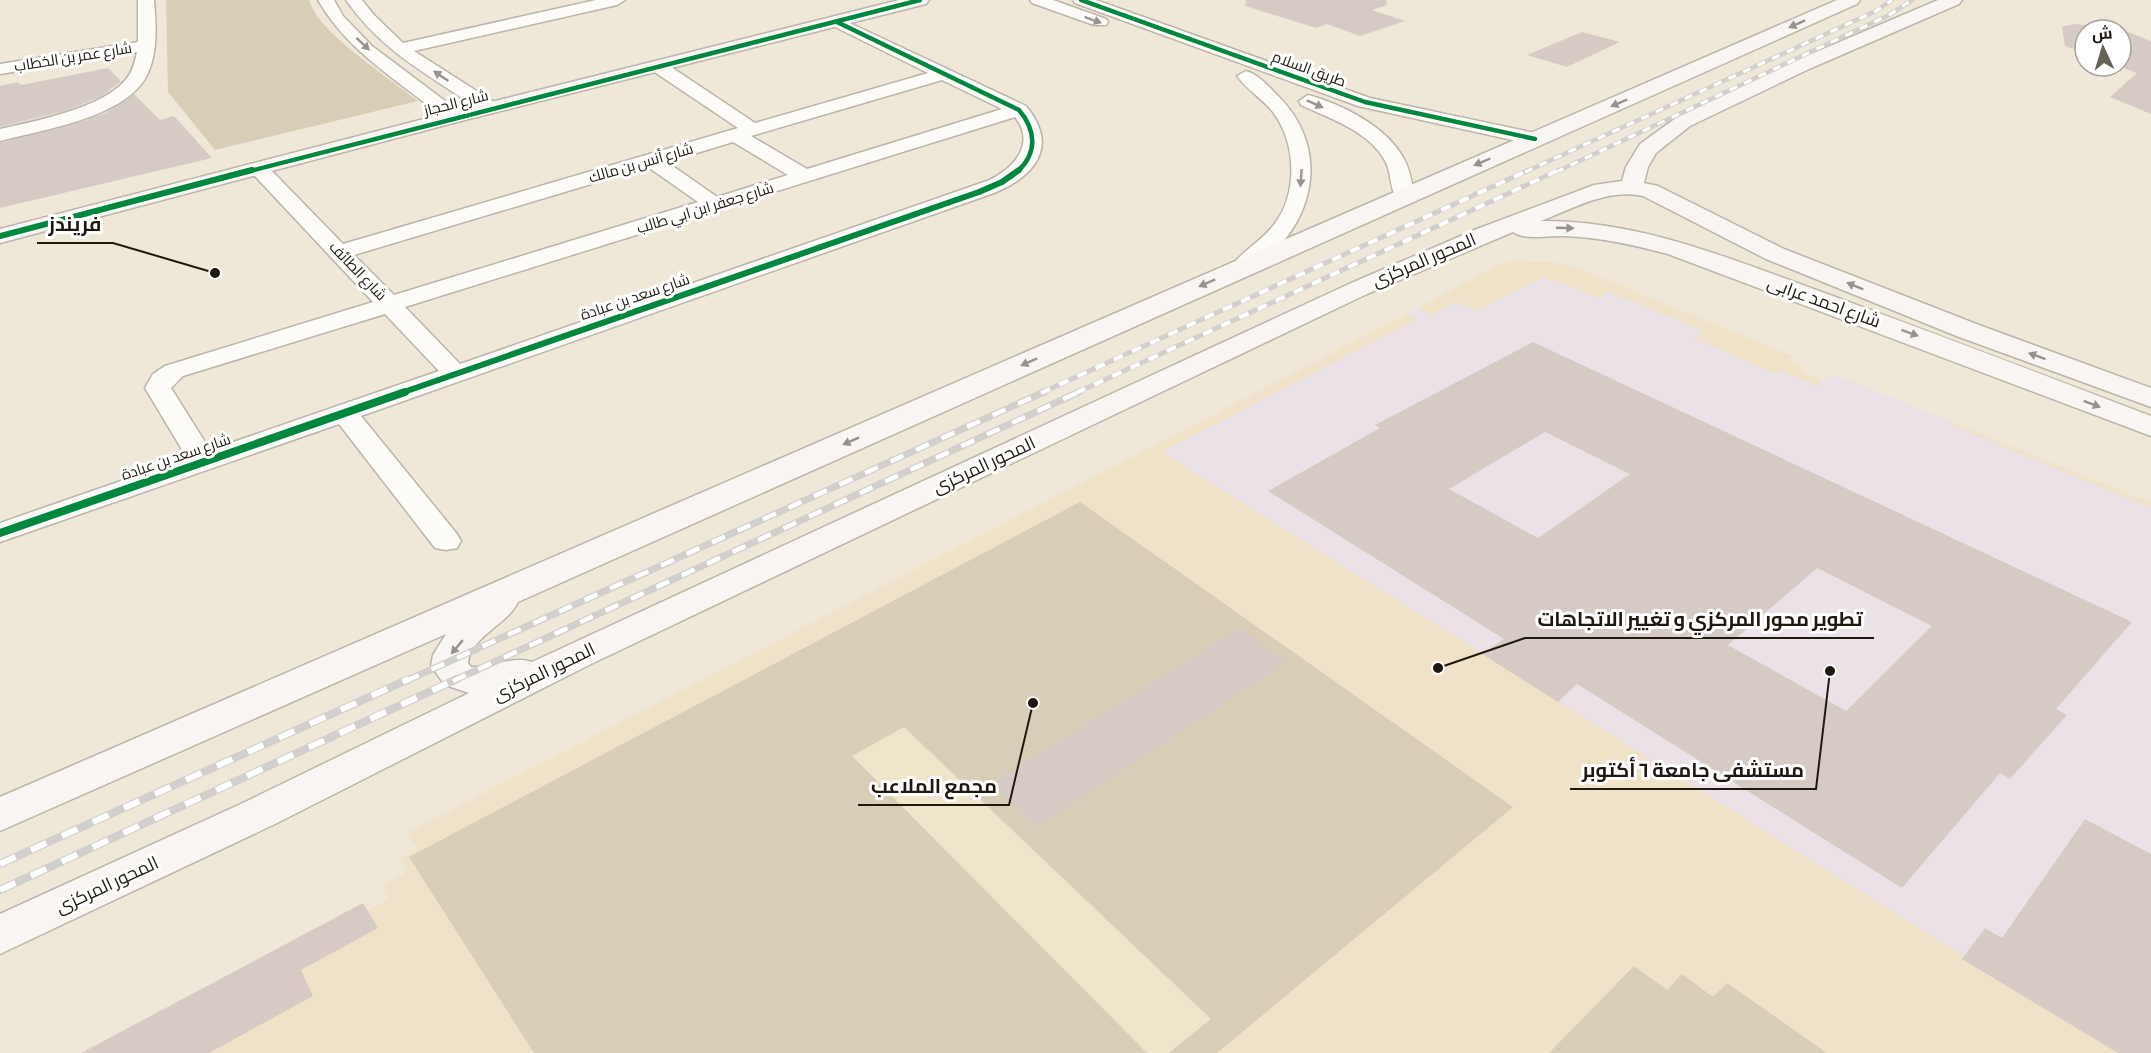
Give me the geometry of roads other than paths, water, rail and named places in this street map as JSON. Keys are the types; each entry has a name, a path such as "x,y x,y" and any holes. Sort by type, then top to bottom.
{"main road":[{"name":"شارع الحجاز","path":"0,225 485,104 878,0"},
{"name":"شارع الحجاز","path":"485,104 659,67 920,0"},
{"path":"1632,187 1641,158 1656,141 1683,122 1802,65 1953,0"},
{"path":"0,815 1404,195 1852,1"},
{"name":"شارع الحجاز","path":"0,237 260,170 449,113"},
{"name":"شارع احمد عرابى","path":"1632,187 1650,191 1775,254 2151,398"},
{"name":"المحور المركزى","path":"0,935 260,813 574,657 1358,289 1486,234 1602,190 1632,187"},
{"path":"1647,239 1641,229 1644,221 1650,218 1677,214 1698,217"},
{"name":"شارع احمد عرابى","path":"1486,234 1546,227 1580,228 1647,239 1920,337 2151,427"},
{"path":"513,590 455,647 449,662 454,673 461,678 482,680 574,657"}],"street":[{"path":"0,135 61,119 116,96 135,81 145,46 146,0"},
{"path":"326,0 338,20 369,49 449,113"},
{"path":"354,0 379,32 399,49 485,104"},
{"path":"547,0 558,13"},
{"path":"399,49 617,0"},
{"name":"طريق السلام","path":"1038,0 1246,76 1335,113 1371,135 1394,159 1404,195"},
{"name":"طريق السلام","path":"1081,0 1331,92 1365,102 1535,139"},
{"path":"837,22 1019,110"},
{"name":"شارع عمر بن الخطاب","path":"0,69 145,46"},
{"path":"659,67 744,133 806,177"},
{"name":"شارع أنس بن مالك","path":"340,252 942,74"},
{"path":"1241,268 1277,236 1295,209 1302,175 1298,143 1288,120 1281,110 1246,76"},
{"name":"شارع جعفر ابن ابي طالب","path":"203,462 158,388 166,375 1019,110"},
{"name":"شارع سعد بن عبادة","path":"0,532 1003,182 1025,163 1032,151 1033,129 1019,110"},
{"path":"1371,135 1408,132 1426,124 1433,117"},
{"path":"651,160 715,205"},
{"name":"شارع الطائف","path":"260,170 456,374"},
{"path":"344,413 446,541"}],"railway":[{"path":"1525,172 1876,11 1892,0"},
{"path":"1556,172 1889,15 1912,0"},
{"path":"1041,393 1529,170"},
{"path":"1076,393 1559,170"},
{"path":"406,681 1044,392"},
{"path":"453,681 1079,392"},
{"path":"0,864 409,679"},
{"path":"0,890 457,679"}],"place":[{"name":"فريندز","path":"215,273"},
{"name":"تطوير محور المركزي و تغيير الاتجاهات","path":"1438,668"},
{"name":"مستشفى جامعة ٦ أكتوبر","path":"1830,671"},
{"name":"مجمع الملاعب","path":"1033,703"}]}
